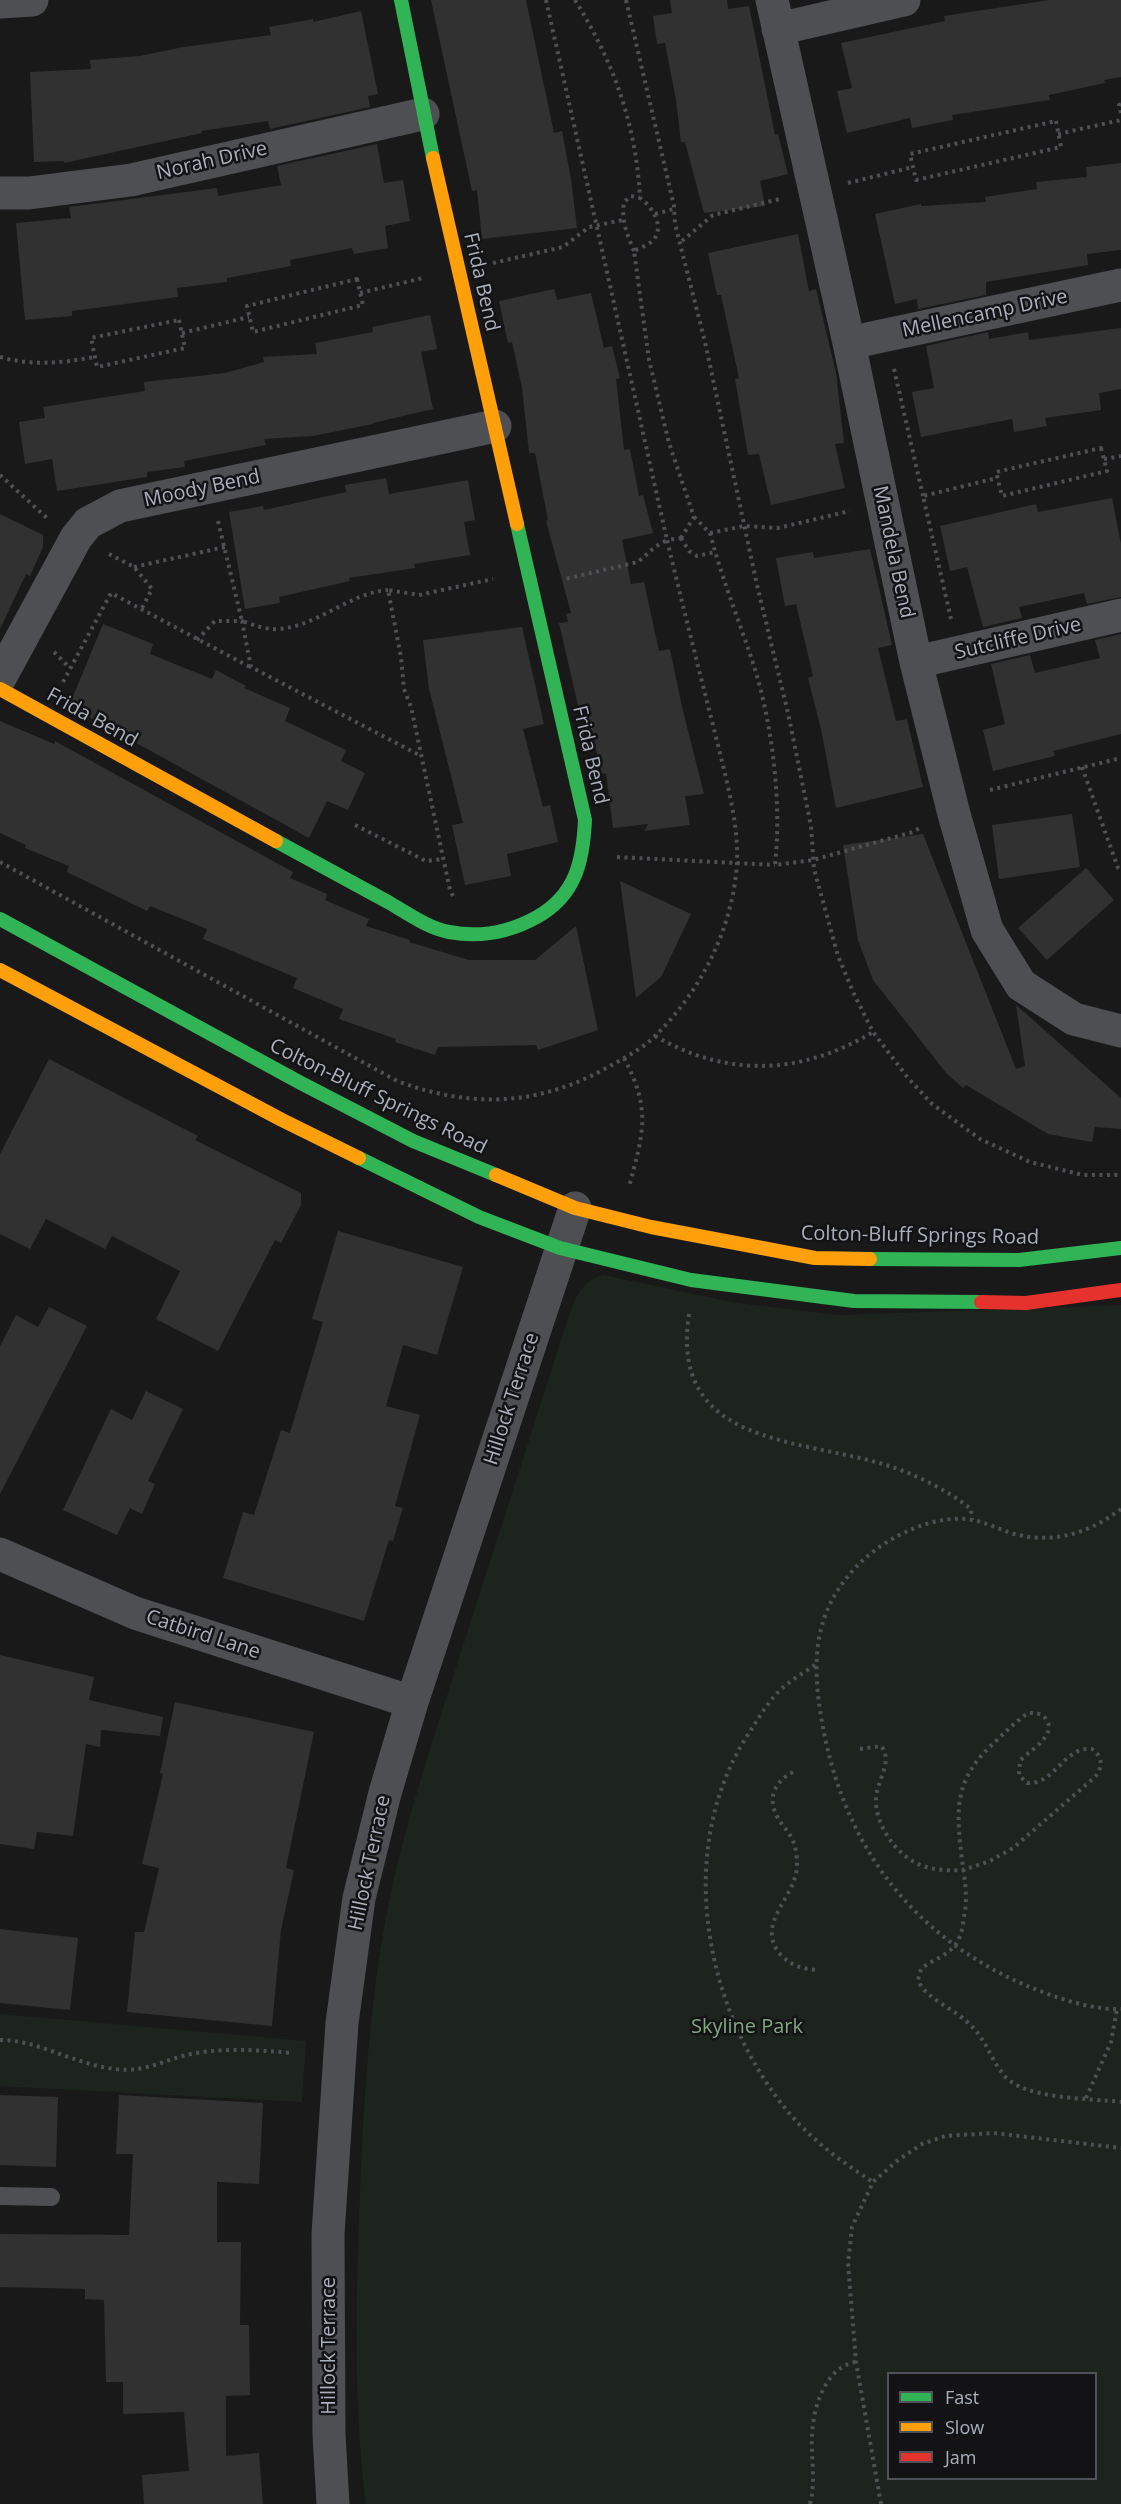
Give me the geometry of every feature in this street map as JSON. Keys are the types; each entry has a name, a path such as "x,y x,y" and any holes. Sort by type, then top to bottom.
{"street":[{"path":"0,2 32,0"},
{"name":"Frida Bend","path":"0,689 416,918 448,932 480,936 506,932 538,918 567,887 578,871 585,820 423,114 400,0"},
{"path":"775,14 904,0"},
{"name":"Mandela Bend","path":"775,14 849,343 916,662 954,814 987,930 1021,985 1074,1019 1121,1032"},
{"name":"Norah Drive","path":"0,193 29,193 131,180 423,114"},
{"name":"Mellencamp Drive","path":"849,343 1121,285"},
{"name":"Moody Bend","path":"0,678 26,633 68,550 88,523 101,515 120,506 495,426"},
{"name":"Sutcliffe Drive","path":"916,662 1121,615"},
{"name":"Colton-Bluff Springs Road","path":"0,919 299,1082 413,1141 575,1208 651,1227 815,1258 1019,1260 1121,1248"},
{"path":"0,970 282,1120 479,1217 560,1248 691,1280 854,1301 1026,1303 1121,1290"},
{"name":"Hillock Terrace","path":"333,2504 329,2435 328,2234 342,2023 359,1898 385,1793 412,1702 575,1208"},
{"name":"Catbird Lane","path":"0,1554 135,1613 412,1702"}],"lane":[{"path":"0,2196 51,2197"}],"path":[{"path":"546,0 667,540 638,562 564,579"},
{"path":"575,0 598,37 618,81 633,136 640,198"},
{"path":"626,0 674,209 675,224 681,241 788,713 812,826 813,860 838,956 873,1032 908,1078 932,1104 980,1139 1030,1162 1083,1175 1121,1175"},
{"path":"1121,104 1119,105 1121,113"},
{"path":"1058,134 1121,120"},
{"path":"1056,121 1058,134 1061,147 916,180 910,154 1056,121"},
{"path":"845,183 914,167"},
{"path":"634,251 652,241 657,227 650,205 640,198 631,196 624,202 623,220 634,251 649,360 669,443 694,517 710,533 753,663 767,722 776,783 779,831 775,865"},
{"path":"681,241 713,215 781,199"},
{"path":"654,214 674,209"},
{"path":"482,266 563,247 581,231 623,220"},
{"path":"360,293 425,278"},
{"path":"357,279 363,305 253,332 249,317 247,306 357,279"},
{"path":"182,333 249,317"},
{"path":"179,320 185,348 97,367 95,357 91,338 179,320"},
{"path":"0,357 33,364 62,363 95,357"},
{"path":"894,368 952,623"},
{"path":"1101,448 1107,471 1002,496 997,478 996,472 1101,448"},
{"path":"1104,459 1121,456"},
{"path":"0,475 49,520"},
{"path":"916,497 997,478"},
{"path":"710,533 744,526 778,528 852,511"},
{"path":"216,512 243,621 251,667"},
{"path":"694,517 681,538 689,551 697,556 715,552"},
{"path":"134,567 225,547"},
{"path":"107,553 134,567 152,589 142,608"},
{"path":"197,640 215,621 243,621 268,628 292,627 372,591 388,590 419,595 497,579"},
{"path":"388,590 401,657 404,689 411,706 450,890 456,899"},
{"path":"61,688 111,593 421,756"},
{"path":"52,649 70,668"},
{"path":"990,790 1121,758"},
{"path":"1082,767 1121,871"},
{"path":"355,825 426,861 443,859"},
{"path":"582,855 737,865 775,865 813,860 914,832 923,826"},
{"path":"656,1036 674,1047 704,1059 737,1066 762,1067 820,1058 847,1048 873,1032"},
{"path":"624,1058 635,1078 643,1117 643,1136 628,1189"},
{"path":"690,1307 686,1345 688,1363 699,1390 716,1410 746,1428 795,1445 888,1465 947,1492 971,1509 972,1520"},
{"path":"1086,2098 1111,2042 1119,2009 1079,2003 1005,1976 935,1932 891,1886 857,1834 833,1771 823,1732 815,1665 818,1638 825,1611 845,1580 862,1561 903,1532 948,1521 972,1520 1020,1536 1051,1539 1074,1535 1094,1527 1121,1509"},
{"path":"815,1665 776,1694 739,1749 724,1784 713,1823 706,1865 705,1898 718,1975 731,2014 752,2058 790,2114 817,2141 873,2182"},
{"path":"860,1749 872,1746 884,1749 885,1766 876,1793 876,1811 886,1834 895,1846 916,1863 948,1871 963,1870 990,1861 1013,1848 1088,1783 1099,1771 1100,1756 1092,1749 1079,1749 1041,1782 1027,1783 1019,1775 1020,1761 1048,1734 1048,1722 1036,1713 1028,1713 975,1761 958,1798 958,1817 963,1870 966,1901 959,1938 955,1946 945,1955 921,1969 918,1980 920,1987 931,1997 948,2006 975,2030 988,2046 1004,2076 1012,2083 1039,2093 1121,2102"},
{"path":"793,1772 782,1778 772,1795 776,1814 794,1843 797,1868 791,1890 771,1928 776,1949 785,1959 796,1967 817,1971"},
{"path":"0,2040 15,2040 77,2061 116,2069 150,2068 193,2054 244,2049 292,2054"},
{"path":"881,2504 856,2362 848,2247 860,2206 873,2182 921,2144 945,2136 993,2133 1121,2148"},
{"path":"810,2504 815,2474 813,2423 818,2405 824,2387 832,2376 848,2363 856,2362"}],"green space":[{"name":"Skyline Park","path":"603,1275 737,1303 839,1315 1121,1305 1121,2504 366,2504 357,2388 359,2233 369,2042 384,1929 398,1861 423,1771 567,1321 579,1293 588,1282"},
{"path":"0,2014 306,2041 302,2102 0,2086"}],"building":[{"path":"431,0 526,0 554,133 562,131 577,228 482,239 477,190 472,191"},
{"path":"670,0 727,0 728,9 749,6 775,135 778,134 788,174 760,181 765,206 704,213 685,142 681,142 665,43 657,44 653,16 672,13"},
{"path":"1049,0 1121,0 1121,77 1104,80 1105,83 1049,95 1050,100 952,115 953,120 912,128 910,118 847,133 837,91 852,88 841,43 945,21 944,16"},
{"path":"361,11 378,94 368,96 370,107 270,129 268,121 201,131 202,133 64,163 64,161 34,162 30,72 91,69 90,60 140,56 183,47 271,35 269,27 313,19 313,22"},
{"path":"377,144 384,183 403,180 410,221 385,226 388,248 354,254 352,248 290,260 291,266 227,278 227,282 177,288 178,297 72,311 72,316 25,320 16,223 71,218 69,207 217,188 218,196 281,185 277,166"},
{"path":"1121,163 1121,250 1087,254 1088,265 986,282 986,295 918,309 917,299 895,304 875,214 921,204 921,206 986,202 985,197 1037,189 1036,182 1087,177 1086,167"},
{"path":"798,234 809,291 816,289 836,373 844,443 835,444 845,488 771,505 759,454 748,455 735,379 739,378 721,295 717,295 708,253"},
{"path":"554,289 557,300 591,293 604,348 612,346 620,378 616,379 624,450 630,449 639,496 643,495 653,533 622,540 631,584 644,582 659,651 670,649 704,794 685,796 690,825 644,831 648,824 613,828 606,773 602,774 587,712 580,714 559,623 568,622 566,614 571,613 546,521 548,520 535,453 529,453 522,388 512,342 508,343 499,301"},
{"path":"430,315 437,349 421,352 433,409 313,436 264,439 266,445 184,461 185,467 147,472 147,477 57,491 52,459 25,464 19,422 45,418 43,407 145,391 144,382 225,373 264,362 263,357 317,354 315,343 373,332 372,327"},
{"path":"1121,328 1121,389 1099,393 1101,410 1045,418 1047,426 1014,432 1012,419 921,437 912,392 934,388 926,346 988,332 989,339 1028,332 1029,340"},
{"path":"386,478 389,494 468,480 475,520 464,522 470,555 414,564 415,568 349,578 350,581 279,597 280,603 245,609 229,512 263,506 264,510 346,492 345,485"},
{"path":"1112,498 1121,544 1121,597 1087,604 1084,593 1019,607 1022,618 983,627 967,567 950,571 940,526 1036,504 1038,512"},
{"path":"0,514 43,535 43,547 30,576 26,574 0,629"},
{"path":"870,549 892,645 878,648 896,721 907,719 923,787 836,808 821,729 808,678 813,676 796,604 785,606 776,558 813,552 814,558"},
{"path":"103,624 153,644 150,654 212,679 216,670 246,686 244,688 290,708 285,721 346,750 341,761 365,773 348,810 327,801 309,838 69,706"},
{"path":"522,627 544,724 523,729 543,807 550,805 558,842 507,854 511,876 465,885 452,825 463,823 429,689 423,640"},
{"path":"1121,634 1121,734 1053,751 1055,756 993,771 983,730 1005,724 991,664 1030,655 1035,673 1100,658 1095,640"},
{"path":"0,721 54,744 55,741 293,872 290,878 327,894 325,900 369,919 366,926 410,940 409,942 469,960 535,960 576,926 598,1030 538,1050 536,1045 438,1047 435,1055 395,1042 396,1039 339,1019 343,1009 293,988 297,978 203,939 207,929 150,906 147,911 67,872 69,866 25,848 26,845 0,833"},
{"path":"1072,814 1080,867 999,879 992,825"},
{"path":"923,834 1016,1069 1025,1066 1016,1005 1121,1098 1121,1129 1095,1127 1092,1142 1048,1134 966,1085 963,1088 947,1074 873,980 858,940 843,845"},
{"path":"1086,868 1114,900 1047,960 1018,928"},
{"path":"620,881 691,914 661,977 636,998"},
{"path":"49,1059 198,1136 195,1140 301,1193 301,1205 281,1243 275,1240 218,1351 156,1319 180,1271 112,1236 105,1249 46,1219 30,1249 0,1234 0,1154"},
{"path":"338,1231 463,1267 437,1355 403,1345 386,1406 420,1415 395,1506 403,1508 393,1541 389,1540 364,1621 223,1578 243,1512 254,1515 281,1430 290,1433 323,1322 312,1319"},
{"path":"49,1307 87,1326 0,1494 0,1346 16,1315 38,1327"},
{"path":"146,1391 183,1409 148,1481 155,1484 142,1514 130,1508 117,1535 63,1510 111,1409 132,1420"},
{"path":"0,1655 94,1677 89,1700 163,1717 160,1736 101,1730 100,1747 86,1744 73,1836 37,1832 34,1849 0,1844"},
{"path":"175,1702 314,1732 286,1868 294,1870 281,1930 272,2026 127,2012 135,1932 144,1932 159,1868 142,1864 163,1774 160,1773"},
{"path":"0,1929 78,1938 70,2010 0,2003"},
{"path":"0,2095 58,2097 56,2167 0,2165"},
{"path":"119,2095 263,2103 259,2184 217,2182 217,2242 241,2242 240,2325 249,2325 250,2395 226,2396 226,2456 259,2453 263,2504 144,2504 142,2475 189,2471 184,2412 123,2414 123,2382 106,2382 104,2300 85,2299 85,2289 0,2287 0,2234 129,2235 133,2154 116,2154"}],"traffic: fast":[{"path":"401,0 433,158"},
{"path":"276,841 418,920 449,932 483,934 516,927 537,917 561,898 575,876 582,849 585,820 517,524"},
{"path":"0,919 299,1082 413,1141 496,1175"},
{"path":"359,1158 479,1217 560,1248 691,1280 854,1301 981,1302"},
{"path":"870,1259 1019,1260 1121,1248"}],"traffic: slow":[{"path":"433,158 517,524"},
{"path":"0,689 276,841"},
{"path":"0,970 282,1120 359,1158"},
{"path":"496,1175 575,1208 651,1227 815,1258 870,1259"}],"traffic: jam":[{"path":"981,1302 1026,1303 1121,1290"}]}
